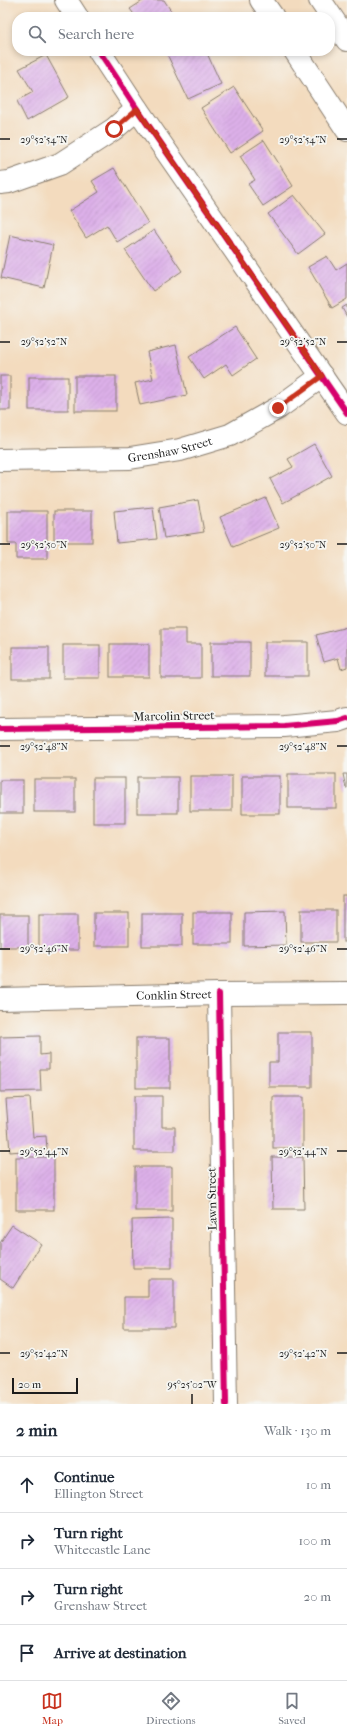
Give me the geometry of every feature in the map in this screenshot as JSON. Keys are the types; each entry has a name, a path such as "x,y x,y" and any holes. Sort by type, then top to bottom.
{"street":[{"path":"66,0 74,12"},
{"path":"261,0 269,12"},
{"path":"320,0 328,12"},
{"path":"335,22 347,40"},
{"path":"102,56 137,109 347,413"},
{"path":"299,56 341,108 347,130"},
{"path":"0,183 9,182 60,164 114,129 137,109"},
{"name":"Grenshaw Street","path":"0,460 130,458 180,450 230,435 278,408 322,376"},
{"name":"Marcolin Street","path":"0,729 284,726 338,721 347,718"},
{"name":"Conklin Street","path":"0,999 219,994 347,993"},
{"name":"Lawn Street","path":"219,994 226,1404"}],"building":[{"path":"144,0 164,0 172,12 132,12 130,9"},
{"path":"47,56 69,97 27,121 17,101 33,92 19,69"},
{"path":"168,56 208,56 221,84 188,99"},
{"path":"234,87 263,131 230,153 201,108"},
{"path":"264,140 293,186 263,206 248,184 255,180 240,156"},
{"path":"114,168 148,223 117,242 107,225 86,238 69,211 99,192 92,181"},
{"path":"294,195 325,234 298,254 268,214"},
{"path":"154,230 182,271 153,291 125,250"},
{"path":"10,235 53,245 44,288 1,278"},
{"path":"327,256 336,270 347,263 347,299 332,308 308,267"},
{"path":"347,305 347,317 342,308"},
{"path":"235,327 256,359 233,375 226,364 204,379 189,357"},
{"path":"176,345 187,395 140,405 135,383 153,379 147,352"},
{"path":"0,376 10,376 10,410 0,410"},
{"path":"75,376 116,376 116,411 75,411"},
{"path":"29,377 68,377 68,410 29,410"},
{"path":"314,444 332,476 283,503 270,479 293,467 288,459"},
{"path":"266,498 279,528 233,547 220,517"},
{"path":"198,500 204,532 164,538 159,507"},
{"path":"153,507 157,539 117,543 114,511"},
{"path":"8,511 47,511 47,559 16,559 16,544 8,544"},
{"path":"54,511 92,511 92,542 54,542"},
{"path":"347,627 347,667 341,669 338,658 324,662 316,635"},
{"path":"161,629 186,629 186,644 201,644 201,678 161,678"},
{"path":"211,642 250,642 250,676 211,676"},
{"path":"265,642 308,642 308,676 265,676"},
{"path":"110,644 149,644 149,677 110,677"},
{"path":"63,645 100,645 100,678 63,678"},
{"path":"12,647 49,647 49,679 12,679"},
{"path":"288,774 336,774 336,808 288,808"},
{"path":"343,774 347,774 347,788 346,788"},
{"path":"190,776 232,776 232,811 190,811"},
{"path":"242,776 280,776 280,814 242,814"},
{"path":"137,777 178,777 178,813 137,813"},
{"path":"93,778 125,778 125,823 93,823"},
{"path":"34,779 75,779 75,812 34,812"},
{"path":"0,780 23,780 23,813 0,813"},
{"path":"343,896 347,896 347,942 343,942"},
{"path":"301,910 336,910 336,942 301,942"},
{"path":"285,911 286,945 244,946 244,912"},
{"path":"193,912 232,912 232,944 193,944"},
{"path":"94,913 129,913 129,946 94,946"},
{"path":"142,913 182,913 182,946 142,946"},
{"path":"39,914 78,914 78,950 39,950"},
{"path":"0,915 28,915 28,947 0,947"},
{"path":"278,1032 312,1032 312,1087 269,1087 269,1062 278,1062"},
{"path":"40,1036 40,1055 49,1054 49,1069 40,1069 41,1091 0,1092 0,1037"},
{"path":"136,1038 170,1038 170,1088 136,1088"},
{"path":"134,1096 162,1096 162,1127 175,1127 175,1151 134,1151"},
{"path":"273,1097 303,1097 303,1148 273,1148"},
{"path":"30,1098 33,1137 46,1136 47,1149 10,1152 6,1099"},
{"path":"16,1157 54,1157 54,1210 16,1210"},
{"path":"272,1157 303,1157 304,1209 273,1209"},
{"path":"135,1167 172,1167 172,1211 135,1211"},
{"path":"172,1219 172,1268 133,1268 132,1220"},
{"path":"12,1225 41,1244 13,1288 0,1279 0,1243"},
{"path":"148,1279 174,1279 174,1328 124,1328 124,1297 148,1297"}],"cycle path":[{"path":"102,56 137,109 347,413"},
{"path":"0,729 284,726 338,721 347,718"},
{"path":"219,994 226,1404"}],"route":[{"path":"114,129 137,109 322,376 278,408"}]}
